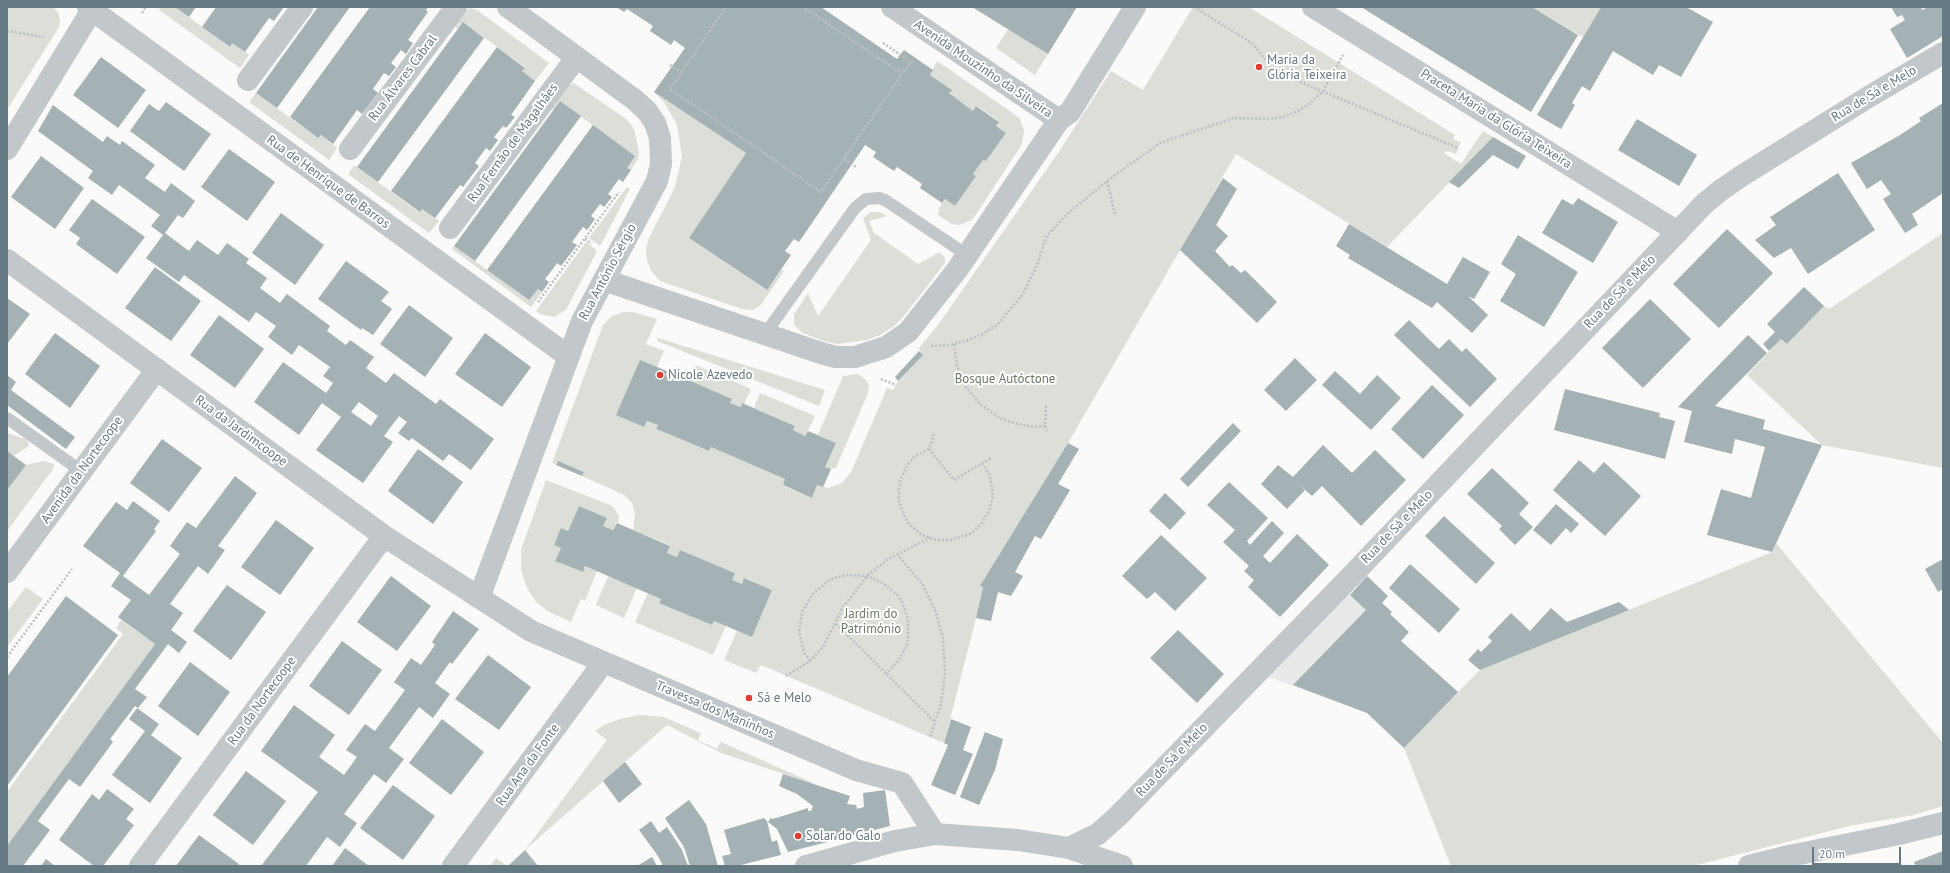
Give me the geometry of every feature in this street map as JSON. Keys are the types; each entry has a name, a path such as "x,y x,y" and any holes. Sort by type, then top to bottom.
{"street":[{"path":"248,80 302,7"},
{"name":"Rua Álvares Cabral","path":"350,149 456,7"},
{"name":"Rua António Sérgio","path":"479,598 582,321 657,181 661,164 661,150 655,123 648,111 508,7"},
{"name":"Avenida Mouzinho da Silveira","path":"604,280 666,302 836,357 855,357 874,352 896,341 908,332 967,256 1059,120 892,7"},
{"path":"1059,120 1070,112 1135,7"},
{"name":"Praceta Maria da Glória Teixeira","path":"1313,7 1678,232"},
{"path":"7,149 90,8"},
{"name":"Rua de Henrique de Barros","path":"90,8 568,356"},
{"name":"Rua de Sá e Melo","path":"1069,848 1098,834 1118,816 1357,570 1704,204 1743,175 1870,96 1943,53"},
{"name":"Rua Fernão de Magalhães","path":"450,228 576,58"},
{"name":"Rua da Jardimcoope","path":"7,260 384,536 479,598"},
{"name":"Avenida da Nortecoope","path":"7,572 157,369"},
{"name":"Rua da Nortecoope","path":"140,866 384,536"},
{"name":"Travessa dos Maninhos","path":"479,598 531,631 603,663 856,770 902,783 935,834"},
{"name":"Rua Ana da Fonte","path":"453,866 603,663"},
{"path":"1749,866 1788,856 1899,834 1943,823"},
{"path":"806,866 895,841 935,834 1018,840 1069,848 1122,866"}],"lane":[{"path":"765,334 855,208 866,199 885,200 967,256"},
{"path":"7,418 81,471"}],"path":[{"path":"726,7 670,89 821,192 911,62 883,43"},
{"path":"803,7 902,74"},
{"path":"1194,7 1253,44 1274,71 1458,148"},
{"path":"7,31 49,38"},
{"path":"928,346 954,344 983,334 998,324 1006,316 1030,281 1046,237 1068,214 1107,181 1160,143 1234,118 1252,120 1283,117 1308,105 1322,91 1338,62"},
{"path":"670,65 681,72"},
{"path":"844,159 856,167"},
{"path":"1107,181 1115,214"},
{"path":"537,302 621,189"},
{"path":"954,344 957,365 961,376 972,396 980,404 1000,418 1010,422 1033,427 1045,426"},
{"path":"881,379 896,385"},
{"path":"1046,406 1045,426 1047,431"},
{"path":"934,434 929,449 914,457 906,467 901,478 898,494 901,510 909,524 922,534 930,538 944,540 958,539 972,533 982,523 992,504 993,489 990,475 982,463"},
{"path":"929,449 954,480 990,458"},
{"path":"786,676 810,661 823,648 848,600 867,576 888,559 930,538"},
{"path":"897,554 923,585 940,623 943,638 945,672 942,699 930,737"},
{"path":"7,657 72,569"},
{"path":"810,661 804,652 799,632 802,612 812,595 828,581 847,575 867,576 883,583 897,595 902,602 908,619 908,636 906,645 898,661 886,674"},
{"path":"836,624 935,722"}],"shaded area":[{"path":"1343,588 1458,692 1404,748 1367,713 1271,678 1263,671"}],"green space":[{"path":"7,7 53,7 58,12 60,21 59,27 7,110"},
{"path":"161,7 175,7 229,47 232,43 249,55 240,68 159,10"},
{"path":"1193,7 1249,7 1455,135 1453,139 1461,142 1456,154 1446,151 1444,153 1461,164 1483,131 1493,137 1387,247 1236,154 1068,443 981,586 983,587 976,618 944,743 761,665 756,673 724,660 737,631 752,637 772,590 745,578 742,584 732,580 735,573 680,550 677,557 667,553 670,545 633,530 635,513 632,503 624,495 582,476 584,472 558,461 556,465 552,463 603,325 612,316 624,312 633,312 657,319 646,344 664,351 657,367 617,415 644,427 647,421 658,425 656,429 709,451 711,447 785,479 783,486 812,498 817,485 828,488 842,483 851,472 887,388 893,390 898,381 922,355 919,348 938,325 1058,153 1111,71 1143,90"},
{"path":"1532,7 1601,7 1583,37"},
{"path":"470,8 477,10 549,63 535,81 522,71 525,67 463,22 458,29 453,26 464,12"},
{"path":"1008,29 1048,54 1035,75 996,48"},
{"path":"937,61 1014,114 1020,119 1024,130 1022,144 975,216 970,221 959,225 952,224 938,215 939,208 945,199 955,206 976,176 973,174 983,160 986,161 1006,133 996,126 999,121 977,106 973,111 949,93 951,89 930,75"},
{"path":"574,83 626,119 634,129 639,152 638,159 631,170 627,168 635,156 560,101 554,110 550,107 567,86"},
{"path":"654,92 746,153 689,238 766,290 781,270 784,271 761,305 757,308 752,310 742,309 660,281 652,272 647,261 646,250 648,240 675,187 682,156 677,125 664,102"},
{"path":"256,93 318,138 321,135 337,148 329,160 249,102"},
{"path":"354,165 419,212 422,209 439,221 429,233 348,174"},
{"path":"627,187 630,189 600,246 589,238"},
{"path":"871,212 880,212 887,216 869,221 874,233 918,264 940,252 945,258 945,263 904,316 894,326 880,335 867,340 839,344 826,342 803,333 794,325 794,314 808,293 818,316 871,240 863,218"},
{"path":"1943,233 1943,468 1822,445 1747,375 1781,339 1787,344 1824,306 1829,309"},
{"path":"586,242 597,251 566,310 554,317 540,314 536,311"},
{"path":"454,246 529,300 538,289 542,292 531,307 452,249"},
{"path":"658,338 825,390 819,406 657,341"},
{"path":"696,365 751,389 744,404 741,407 730,403 689,381"},
{"path":"858,374 866,380 869,386 868,393 836,468 831,469 825,467 836,443 818,435 843,376"},
{"path":"760,393 815,416 805,436 793,430 795,426 754,408"},
{"path":"7,433 26,439 29,444 28,447 13,456 7,451"},
{"path":"44,461 54,464 53,469 7,531 7,490 26,465"},
{"path":"546,480 610,505 619,516 618,523 616,523 613,530 603,526 606,518 579,506 568,531 561,529 554,545 561,548 555,561 582,572 585,566 597,571 585,601 581,599 571,622 549,612 536,602 527,588 521,570 521,550"},
{"path":"1776,543 1943,743 1943,806 1914,815 1849,826 1693,866 1451,866 1404,748 1480,670 1772,552"},
{"path":"608,576 637,588 624,618 596,605"},
{"path":"26,587 43,599 7,647 7,612"},
{"path":"648,593 661,599 660,603 712,625 714,621 726,626 713,655 635,622"},
{"path":"121,620 155,644 7,846 7,792 123,634 116,628"},
{"path":"639,715 664,717 701,733 698,740 717,749 721,742 820,786 721,753 667,725 525,850 607,740 595,731 604,725 620,719"},
{"path":"496,858 507,866 490,866"}],"building":[{"path":"175,7 196,7 189,17"},
{"path":"216,7 284,7 274,21 269,18 245,52 232,43 230,47 202,27"},
{"path":"318,7 350,7 277,108 256,93"},
{"path":"370,7 428,7 426,10 428,12 408,40 413,43 406,54 401,50 391,63 396,67 389,76 384,73 373,89 378,93 362,114 357,110 333,144 321,135 318,138 290,117"},
{"path":"616,7 821,7 897,59 904,50 933,70 930,75 952,90 949,93 973,111 976,106 999,122 996,126 1006,133 986,161 983,160 973,174 976,176 955,206 945,199 942,203 920,188 922,184 897,167 894,171 873,157 876,152 865,145 799,242 794,239 785,251 791,255 767,290 689,238 746,153 654,92 685,48 674,40 671,45 650,31 653,26 627,9 624,12"},
{"path":"972,7 1077,7 1048,54"},
{"path":"1361,7 1532,7 1578,35 1531,112"},
{"path":"1601,7 1686,7 1713,22 1681,77 1659,65 1653,75 1613,51 1590,91 1582,86 1572,103 1575,105 1561,129 1537,115"},
{"path":"1891,7 1921,7 1922,10 1928,7 1943,7 1943,36 1907,58 1890,29 1905,20 1902,15 1897,17"},
{"path":"463,22 484,38 378,182 357,167"},
{"path":"497,47 525,68 522,71 535,81 511,115 515,117 506,128 503,126 494,137 498,140 490,151 486,148 475,163 479,166 463,187 460,185 435,218 422,209 420,212 391,191"},
{"path":"101,57 146,90 118,128 73,95"},
{"path":"560,101 581,116 475,261 454,246"},
{"path":"166,102 211,134 184,171 130,131 149,104 159,111"},
{"path":"1943,103 1943,193 1912,214 1918,225 1905,233 1883,199 1891,194 1881,180 1867,189 1851,163 1900,135 1921,121 1919,118"},
{"path":"53,105 103,142 107,136 120,145 122,141 155,165 145,178 165,192 171,183 195,201 183,218 178,215 165,233 189,251 197,240 218,255 227,243 249,259 246,263 267,278 260,288 280,303 287,294 330,326 327,331 346,345 350,340 374,357 366,368 386,383 394,373 436,404 440,399 494,439 471,470 449,454 443,461 412,438 409,441 398,433 407,422 399,416 384,436 393,442 363,483 316,450 341,417 322,403 299,435 254,402 283,362 326,393 333,383 323,376 330,367 299,345 292,355 268,337 276,326 256,312 249,322 184,275 179,282 146,258 163,235 151,226 160,215 119,185 112,195 88,178 93,171 38,131","holes":["359,402 378,416 371,426 351,412"]},
{"path":"1637,119 1697,155 1679,186 1618,150"},
{"path":"593,125 635,156 627,168 631,170 623,182 619,179 608,194 612,197 604,207 600,204 591,216 595,219 587,230 583,227 572,242 577,245 561,266 557,263 545,279 549,282 542,292 538,289 529,300 487,270"},
{"path":"1493,137 1526,156 1518,169 1493,155 1459,188 1449,182"},
{"path":"229,149 275,182 247,221 201,187"},
{"path":"41,156 84,188 55,229 11,197"},
{"path":"1838,173 1875,230 1808,274 1791,248 1774,258 1755,240 1776,225 1770,217"},
{"path":"1223,178 1237,189 1216,225 1228,236 1215,251 1230,267 1232,265 1241,273 1245,270 1277,302 1257,323 1180,250"},
{"path":"1578,198 1618,222 1593,263 1542,233 1562,199 1573,205"},
{"path":"92,199 145,237 117,274 76,244 80,238 69,230"},
{"path":"281,213 324,245 295,285 252,253"},
{"path":"1349,224 1447,284 1463,257 1490,272 1474,299 1468,296 1488,315 1472,333 1437,302 1432,308 1348,258 1350,255 1336,246"},
{"path":"1727,229 1773,273 1719,328 1673,284"},
{"path":"1518,235 1578,272 1544,327 1500,301 1516,274 1501,264"},
{"path":"346,261 389,292 381,301 392,309 373,335 362,328 361,330 318,299"},
{"path":"155,267 201,301 171,341 125,308"},
{"path":"1804,287 1824,306 1787,344 1781,339 1769,351 1763,344 1775,332 1767,324"},
{"path":"7,298 30,314 7,344"},
{"path":"1650,299 1691,339 1643,388 1602,348"},
{"path":"409,305 453,338 425,377 380,344"},
{"path":"219,315 264,349 235,388 190,355"},
{"path":"1409,320 1439,349 1449,339 1462,352 1466,348 1497,379 1470,407 1394,335"},
{"path":"55,333 100,366 70,408 25,374"},
{"path":"485,333 531,367 502,407 455,374"},
{"path":"1748,335 1767,353 1715,406 1765,420 1763,429 1822,445 1772,552 1707,535 1721,489 1751,498 1765,447 1735,439 1732,454 1684,442 1692,411 1678,407"},
{"path":"919,351 923,355 898,381 895,377"},
{"path":"1295,358 1317,380 1286,411 1264,390"},
{"path":"640,360 667,371 666,376 677,381 679,376 732,399 730,403 741,407 742,403 795,426 793,430 805,436 808,431 836,443 825,467 831,469 823,487 817,485 812,498 783,485 785,479 711,447 709,451 656,429 658,425 647,421 644,427 616,415"},
{"path":"1335,371 1360,394 1377,375 1401,398 1371,430 1322,385"},
{"path":"7,375 16,382 11,390 75,437 66,449 7,405"},
{"path":"1432,385 1464,415 1423,459 1391,429"},
{"path":"1565,389 1660,413 1659,417 1675,421 1665,459 1554,430"},
{"path":"1233,423 1241,431 1188,487 1180,479"},
{"path":"162,439 202,468 169,512 130,483"},
{"path":"1068,443 1079,449 1058,484 1070,490 1041,539 1035,536 1015,572 1023,576 1011,596 998,592 991,621 976,618 983,587 980,586"},
{"path":"1323,445 1352,473 1375,450 1406,480 1361,526 1322,486 1312,496 1298,483 1305,490 1287,509 1261,484 1278,465 1293,477"},
{"path":"418,449 463,482 433,524 388,491"},
{"path":"7,451 26,465 7,490"},
{"path":"1579,460 1594,473 1604,462 1641,496 1605,536 1553,490"},
{"path":"558,461 584,472 582,476 556,465"},
{"path":"1492,468 1529,503 1519,514 1533,527 1515,545 1499,529 1502,526 1467,494"},
{"path":"235,476 257,493 218,546 225,550 208,574 198,566 170,604 183,613 171,630 187,642 179,653 168,644 135,689 147,697 138,708 135,706 110,739 113,742 80,787 69,779 38,821 50,830 23,866 7,866 7,846 155,644 118,617 131,600 111,586 120,573 83,546 116,502 127,510 133,501 160,521 154,529 156,531 123,576 149,595 180,554 170,546 187,522 196,528"},
{"path":"1229,482 1268,518 1247,541 1250,545 1272,521 1284,533 1263,556 1270,563 1297,534 1329,565 1280,617 1248,587 1254,580 1244,571 1249,566 1223,542 1235,530 1207,505"},
{"path":"1165,493 1186,513 1170,530 1149,511"},
{"path":"1556,504 1579,524 1571,533 1566,528 1551,545 1533,530"},
{"path":"579,506 607,518 603,526 613,530 617,523 670,546 667,553 677,557 680,550 735,573 732,580 742,584 744,578 772,590 752,637 714,621 712,625 659,603 661,599 585,566 583,572 555,561 561,548 554,545 561,528 568,531"},
{"path":"1444,516 1495,563 1476,584 1425,536"},
{"path":"276,520 314,548 280,595 241,567"},
{"path":"1161,535 1207,578 1175,611 1155,592 1147,599 1122,576"},
{"path":"1943,559 1943,589 1938,592 1925,569"},
{"path":"1410,564 1460,609 1439,633 1389,588"},
{"path":"391,576 431,606 397,651 357,622"},
{"path":"1367,576 1388,596 1382,603 1392,612 1390,614 1409,632 1401,641 1458,692 1404,748 1367,713 1293,685 1366,610 1350,595"},
{"path":"227,585 266,612 231,660 193,631"},
{"path":"66,596 118,635 7,786 7,677"},
{"path":"1619,602 1629,610 1480,670 1468,660 1478,649 1481,652 1492,641 1488,637 1511,613 1530,631 1551,608 1567,622"},
{"path":"453,611 479,629 452,664 450,662 435,683 450,694 433,718 419,707 389,748 404,759 386,783 374,774 344,814 357,823 340,847 327,837 306,866 261,866 318,792 261,751 294,705 335,735 319,757 344,775 357,757 346,750 365,724 375,731 405,690 394,682 411,658 421,665 435,645 432,642"},
{"path":"1178,630 1224,674 1197,703 1150,658"},
{"path":"342,641 382,670 349,715 309,686"},
{"path":"488,655 531,687 499,730 455,699"},
{"path":"190,662 230,692 198,736 158,706"},
{"path":"137,708 159,724 151,735 182,758 150,803 112,775 145,731 129,719"},
{"path":"442,719 484,752 451,795 409,763"},
{"path":"951,719 971,727 963,750 973,754 955,795 931,785 948,745 944,743"},
{"path":"985,732 1003,739 995,770 979,805 960,797"},
{"path":"625,762 642,784 619,803 603,781"},
{"path":"246,771 286,801 253,845 213,815"},
{"path":"783,774 850,796 847,804 856,805 857,809 864,807 863,793 885,790 890,826 788,852 777,829 768,822 771,818 773,819 808,808 808,811 811,811 813,806 797,794 779,786"},
{"path":"393,785 435,816 403,860 360,828"},
{"path":"107,789 134,809 126,819 134,825 103,866 94,866 59,840 92,794 99,800"},
{"path":"689,800 706,824 718,866 690,866 684,847 665,818"},
{"path":"764,818 767,821 772,842 777,840 781,855 737,866 725,866 722,856 731,854 724,830"},
{"path":"651,821 659,833 667,827 682,850 688,866 663,866 658,856 639,830"},
{"path":"199,835 239,864 238,866 176,866"},
{"path":"345,848 369,866 332,866"},
{"path":"525,850 538,866 508,866"},
{"path":"1943,851 1943,866 1916,866 1914,862"},
{"path":"652,857 657,866 637,866"},
{"path":"46,859 55,866 41,866"}],"place":[{"name":"Maria da Glória Teixeira","path":"1259,67"},
{"name":"Nicole Azevedo","path":"660,375"},
{"name":"Sá e Melo","path":"749,698"},
{"name":"Solar do Galo","path":"798,836"}],"park label":[{"name":"Bosque Autóctone","path":"1005,379"},
{"name":"Jardim do Património","path":"871,622"}]}
